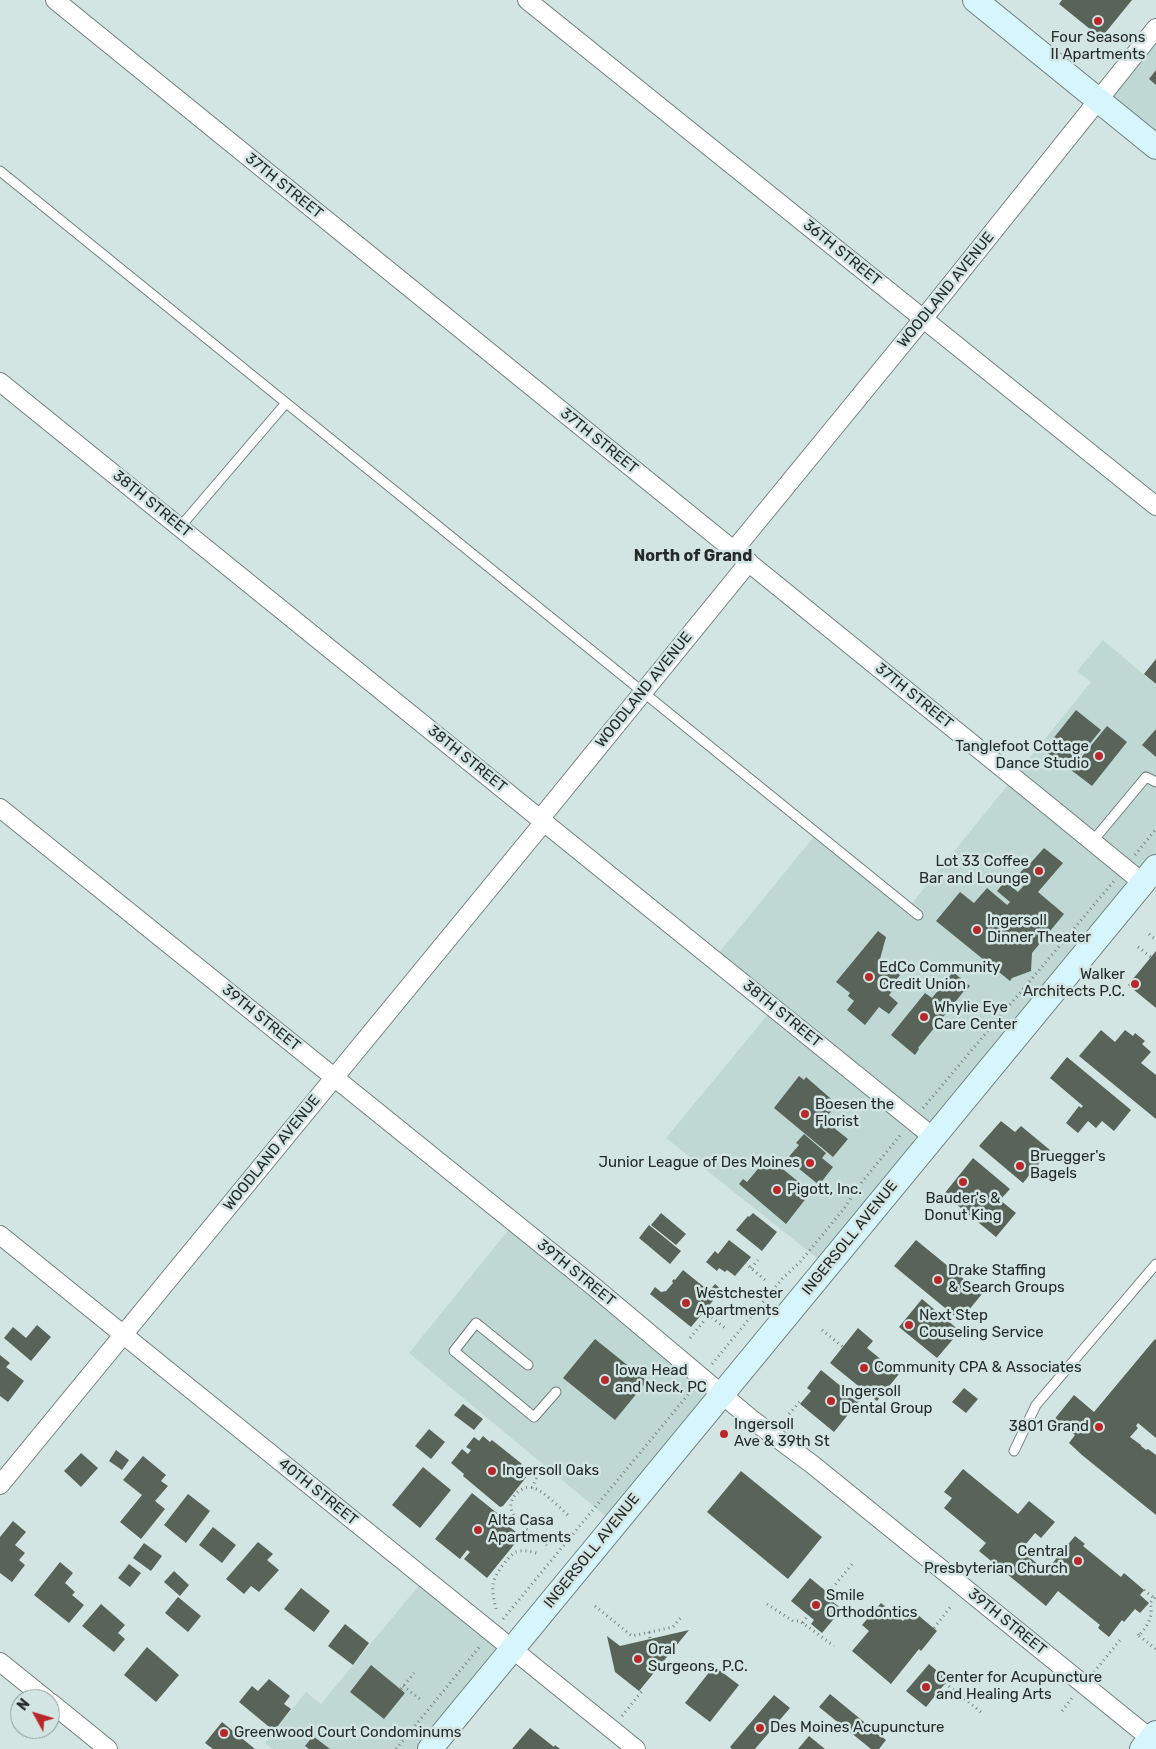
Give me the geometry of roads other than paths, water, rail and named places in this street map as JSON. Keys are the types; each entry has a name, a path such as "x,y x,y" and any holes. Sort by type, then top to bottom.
{"main road":[{"path":"975,0 1156,147"},
{"name":"INGERSOLL AVENUE","path":"430,1749 1149,875"}],"street":[{"name":"37TH STREET","path":"54,0 1092,842 1149,875"},
{"name":"36TH STREET","path":"527,0 1156,506"},
{"name":"WOODLAND AVENUE","path":"734,550 923,319 1156,28"},
{"name":"38TH STREET","path":"0,382 933,1137"},
{"name":"WOODLAND AVENUE","path":"0,1485 334,1078 749,562"},
{"name":"39TH STREET","path":"0,808 593,1286 721,1395 812,1465 1150,1740"},
{"name":"40TH STREET","path":"0,1235 636,1749"},
{"path":"0,1662 34,1689"},
{"path":"60,1710 108,1749"}],"lane":[{"path":"0,171 918,915"},
{"path":"180,527 286,403"},
{"path":"1092,842 1146,776 1156,782"},
{"path":"1014,1451 1036,1405 1156,1264"},
{"path":"528,1365 476,1323 454,1350 534,1417 556,1392"}],"place":[{"name":"Four Seasons II Apartments","path":"1098,21"},
{"name":"Tanglefoot Cottage Dance Studio","path":"1099,756"},
{"name":"Lot 33 Coffee Bar and Lounge","path":"1039,871"},
{"name":"Ingersoll Dinner Theater","path":"977,930"},
{"name":"EdCo Community Credit Union","path":"869,977"},
{"name":"Walker Architects P.C.","path":"1135,984"},
{"name":"Whylie Eye Care Center","path":"924,1017"},
{"name":"Boesen the Florist","path":"805,1114"},
{"name":"Junior League of Des Moines","path":"810,1163"},
{"name":"Bruegger's Bagels","path":"1020,1166"},
{"name":"Bauder's & Donut King","path":"963,1182"},
{"name":"Pigott, Inc.","path":"777,1190"},
{"name":"Drake Staffing & Search Groups","path":"938,1280"},
{"name":"Westchester Apartments","path":"686,1303"},
{"name":"Next Step Couseling Service","path":"909,1325"},
{"name":"Community CPA & Associates","path":"864,1368"},
{"name":"Iowa Head and Neck, PC","path":"605,1380"},
{"name":"Ingersoll Dental Group","path":"831,1401"},
{"name":"3801 Grand","path":"1099,1427"},
{"name":"Ingersoll Ave & 39th St","path":"724,1434"},
{"name":"Ingersoll Oaks","path":"492,1471"},
{"name":"Alta Casa Apartments","path":"478,1530"},
{"name":"Central Presbyterian Church","path":"1078,1561"},
{"name":"Smile Orthodontics","path":"816,1605"},
{"name":"Oral Surgeons, P.C.","path":"638,1659"},
{"name":"Center for Acupuncture and Healing Arts","path":"926,1687"},
{"name":"Des Moines Acupuncture","path":"760,1728"},
{"name":"Greenwood Court Condominums","path":"224,1733"}],"district":[{"name":"North of Grand","path":"693,556"}]}
